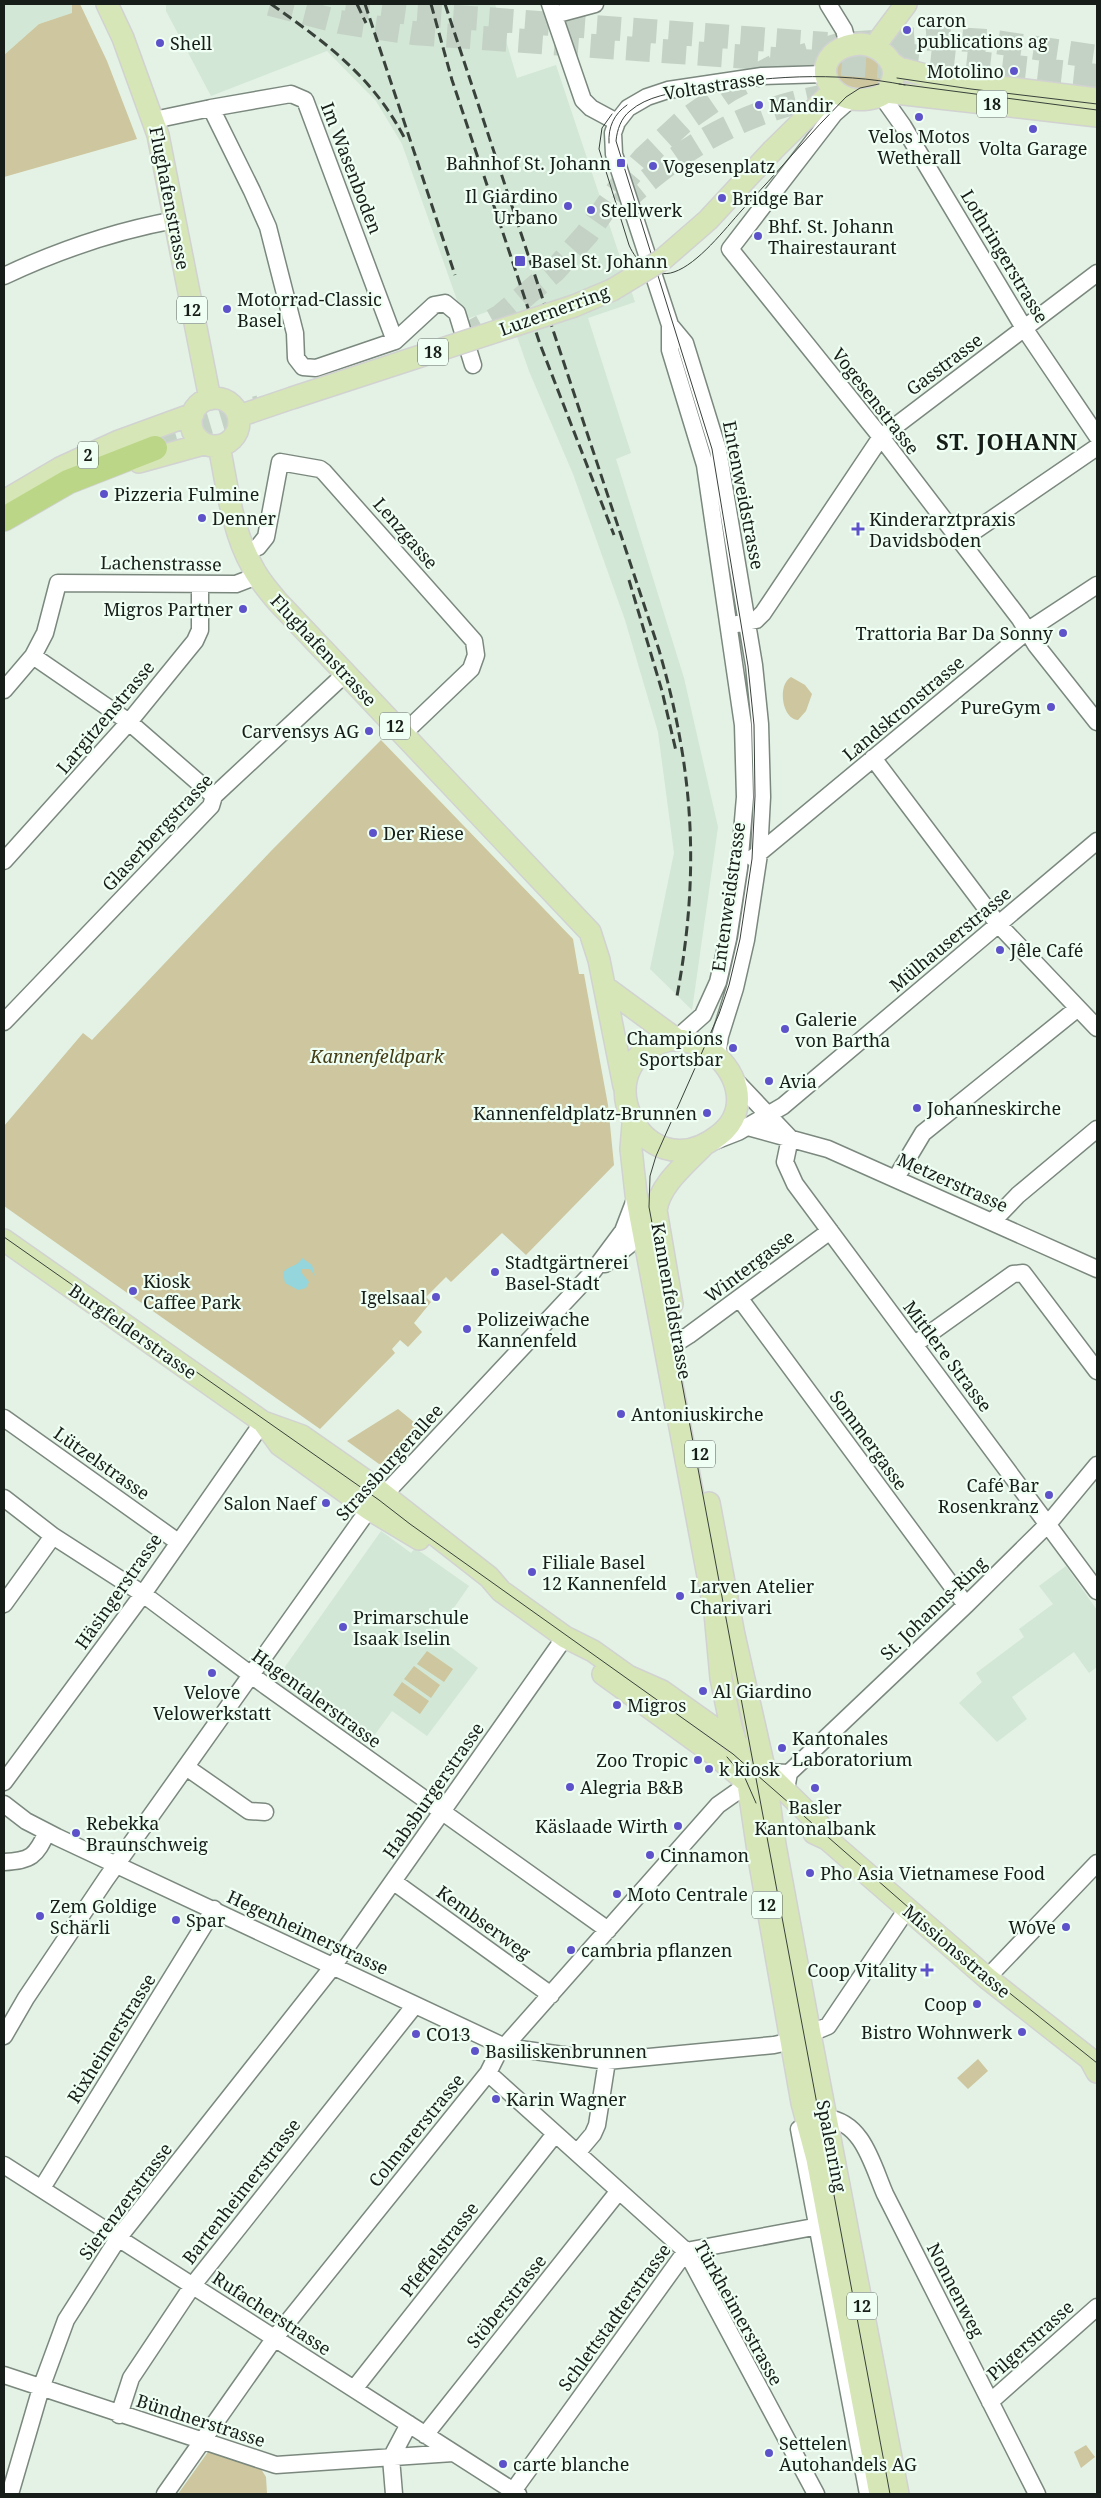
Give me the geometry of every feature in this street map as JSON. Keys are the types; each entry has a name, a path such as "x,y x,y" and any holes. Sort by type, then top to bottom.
{"highway":[{"path":"4,511 78,471 154,444 68,482 4,518"}],"main road":[{"name":"Flughafenstrasse","path":"106,4 123,38 154,120 210,399"},
{"path":"848,45 861,44 874,47 906,4"},
{"name":"18","path":"848,45 831,55 825,67 837,88 864,99 883,94 1097,116"},
{"name":"18","path":"874,47 884,52 892,63 904,70 944,80 1097,99"},
{"path":"883,94 894,77 892,63"},
{"name":"Luzernerring","path":"239,416 574,306 612,290 662,260 708,220 773,150 837,88"},
{"path":"193,414 200,404 210,399 218,398 231,404 239,416 238,432 233,439 212,445"},
{"name":"12","path":"193,414 191,421 194,434 212,445"},
{"name":"2","path":"4,501 60,468 119,441 193,414"},
{"name":"Flughafenstrasse","path":"212,445 230,498 245,552 257,576 276,601 590,932 605,987 624,1086"},
{"name":"2","path":"4,528 68,492 105,475 212,445"},
{"path":"605,987 676,1039 700,1046 717,1057 734,1079 738,1100 734,1118 723,1132 704,1145 686,1150 666,1148 646,1137 633,1124 628,1112 624,1086 633,1066 646,1051 659,1043 676,1039"},
{"name":"Kannenfeldstrasse","path":"633,1124 631,1148 636,1194 643,1230 672,1344 734,1635 757,1778 768,1797"},
{"name":"Kannenfeldstrasse","path":"704,1145 664,1188 659,1196 656,1210 672,1344 719,1638 721,1678 735,1742"},
{"name":"Burgfelderstrasse","path":"4,1240 263,1422 302,1436 377,1502 398,1525 484,1584 501,1592 565,1637 593,1650 628,1676 662,1691 735,1742 757,1778"},
{"name":"Burgfelderstrasse","path":"565,1637 586,1661 715,1756 757,1778"},
{"name":"Missionsstrasse","path":"757,1778 790,1796 819,1824 827,1839"},
{"name":"Spalenring","path":"757,1778 760,1864 801,2037 826,2118 898,2494"},
{"name":"Missionsstrasse","path":"768,1797 812,1832 827,1839 987,1978 1095,2061"},
{"name":"Spalenring","path":"768,1797 801,2037 802,2103 817,2159 880,2494"},
{"path":"774,1831 782,1819 794,1818"}],"street":[{"path":"595,4 552,10 583,100 591,108 617,122 613,134 614,154 670,325"},
{"path":"828,4 844,30 848,45"},
{"name":"Voltastrasse","path":"617,122 632,105 668,90 746,78 837,88"},
{"name":"Vogesenstrasse","path":"837,88 834,114 730,249 880,437 960,541 1036,645 1092,705 1097,722"},
{"name":"Im Wasenboden","path":"154,120 291,94 305,100 395,341"},
{"name":"Lothringerstrasse","path":"883,94 1024,328 1097,436"},
{"path":"211,108 268,227 295,334 296,358 303,367 316,368 395,341 434,305 445,303 457,313 473,366"},
{"path":"4,276 84,242 125,230 175,220"},
{"name":"Gasstrasse","path":"746,622 756,620 763,613 880,437 1097,273"},
{"name":"Entenweidstrasse","path":"670,325 684,343 718,450 746,622 760,724 762,796 759,854 746,940 735,988 720,1036 717,1057"},
{"name":"Entenweidstrasse","path":"670,325 670,350 705,465 730,625 743,725 745,797 739,868 728,939 712,998 703,1015 676,1039"},
{"path":"960,541 1097,447"},
{"name":"Lenzgasse","path":"245,552 258,547 266,537 280,462 320,469 470,637 474,642 476,655 471,669 403,734"},
{"name":"Lachenstrasse","path":"34,656 45,633 56,586 63,582 236,584 257,576"},
{"name":"Largitzenstrasse","path":"4,861 129,722 195,641 200,630 200,584"},
{"name":"Landskronstrasse","path":"739,868 759,854 1027,631 1097,585"},
{"path":"730,625 746,622"},
{"path":"4,690 34,656 129,722 214,796"},
{"name":"Glaserbergstrasse","path":"4,1022 211,806 214,796 345,674"},
{"path":"874,758 998,924 1097,1028"},
{"name":"Mülhauserstrasse","path":"704,1145 748,1127 783,1106 1097,841"},
{"path":"896,1178 923,1133 1078,1008"},
{"path":"734,1079 790,1138"},
{"name":"Metzerstrasse","path":"748,1127 828,1148 1097,1269"},
{"path":"993,1221 1018,1194 1097,1129"},
{"name":"Mittlere Strasse","path":"790,1138 785,1153 788,1173 1097,1591"},
{"name":"Strassburgerallee","path":"4,2036 26,1998 117,1864 377,1502 591,1274 623,1231 636,1194"},
{"name":"Strassburgerallee","path":"591,1274 620,1253 643,1230 656,1210"},
{"name":"Wintergasse","path":"672,1344 740,1298 830,1231"},
{"path":"915,1344 1014,1274 1023,1273 1097,1371"},
{"name":"Sommergasse","path":"740,1298 966,1605"},
{"name":"Lützelstrasse","path":"4,1418 178,1542"},
{"name":"Häsingerstrasse","path":"4,1782 143,1594 263,1422"},
{"name":"St. Johanns-Ring","path":"789,1773 966,1605 1048,1524 1097,1465"},
{"name":"Hagentalerstrasse","path":"4,1498 53,1536 143,1594 251,1675 608,1930"},
{"path":"4,1604 53,1536"},
{"name":"Habsburgerstrasse","path":"334,1966 565,1637"},
{"path":"186,1767 249,1811 264,1812"},
{"path":"757,1778 789,1773 787,1784 790,1796"},
{"name":"Colmarerstrasse","path":"165,2494 274,2340 488,2073 497,2055 712,1811 725,1798 757,1778"},
{"name":"Hegenheimerstrasse","path":"4,1804 26,1821 47,1832 505,2046 607,2061 774,2045 828,2026 907,1909"},
{"path":"4,1862 20,1862 37,1853 47,1832"},
{"path":"987,1978 1097,1863"},
{"name":"Kembserweg","path":"394,1882 551,1994"},
{"name":"Rixheimerstrasse","path":"42,2188 214,1909"},
{"name":"Sierenzerstrasse","path":"10,2494 40,2388 66,2320 119,2237 334,1966"},
{"name":"Bartenheimerstrasse","path":"119,2414 131,2378 193,2285 415,2005"},
{"name":"Spalenring","path":"801,2037 787,2063 868,2494"},
{"path":"577,2153 593,2134 597,2125 607,2061"},
{"name":"Türkheimerstrasse","path":"488,2073 618,2192 686,2251 816,2494"},
{"name":"Nonnenweg","path":"826,2118 835,2119 852,2127 865,2147 885,2194 1037,2494"},
{"name":"Pfeffelstrasse","path":"354,2389 555,2134"},
{"name":"Rufacherstrasse","path":"4,2165 119,2237 274,2340 425,2434 515,2493"},
{"name":"Stöberstrasse","path":"425,2434 618,2192"},
{"name":"Schlettstadterstrasse","path":"515,2493 686,2251 819,2226"},
{"name":"Pilgerstrasse","path":"990,2402 1097,2307"},
{"name":"Bündnerstrasse","path":"4,2375 276,2465 453,2453"},
{"path":"394,2494 391,2458 409,2424"}],"shaded area":[{"path":"4,4 72,4 73,13 39,24 4,55"},
{"path":"166,4 495,4 517,78 556,65 635,302 588,318 631,453 616,459 684,678 718,827 692,1010 650,969 674,853 658,732 625,620 573,474 529,371 506,305 464,320 402,144 376,101 327,51 211,96 166,11"},
{"path":"381,1531 411,1553 415,1548 469,1586 435,1635 478,1668 427,1736 392,1711 368,1744 363,1741 358,1743 276,1684 275,1681"},
{"path":"1066,1566 1097,1610 1097,1667 1089,1673 1074,1652 1012,1697 1027,1719 997,1742 959,1703 982,1682 976,1673 1024,1637 1019,1629 1053,1604 1039,1586"}],"green space":[{"path":"72,4 80,4 107,61 137,139 4,177 4,55 39,24 72,13"},
{"path":"867,54 883,64 882,82 866,89 838,83 834,65 844,56"},
{"path":"791,677 805,685 812,694 806,711 798,720 788,714 783,701 784,687"},
{"name":"Kannenfeldpark","path":"381,740 573,939 579,974 584,974 608,1105 614,1165 526,1255 502,1233 451,1282 446,1277 426,1297 431,1302 414,1323 422,1332 408,1347 400,1340 392,1349 395,1353 320,1429 4,1206 4,1126 83,1033 92,1040 271,851"},
{"path":"398,1409 420,1427 385,1463 379,1464 347,1441"},
{"path":"427,1651 453,1669 444,1682 417,1664"},
{"path":"414,1666 440,1685 431,1698 404,1679"},
{"path":"402,1682 429,1701 420,1714 393,1695"},
{"path":"978,2059 988,2071 968,2089 957,2078"},
{"path":"1086,2445 1095,2457 1081,2468 1074,2452"},
{"path":"208,2452 261,2469 266,2477 267,2494 178,2494"}],"water":[{"path":"302,1258 312,1265 315,1276 310,1269 302,1269 301,1272 309,1282 306,1288 298,1290 285,1283 283,1273"}],"tunnel":[{"path":"270,4 340,22 413,33 914,69"},
{"path":"346,4 416,14 827,44"},
{"path":"461,338 501,316 555,270 587,234 622,184 644,158 684,121 729,90 781,63 842,44 939,38 988,41 1097,57"},
{"path":"895,54 1097,76"},
{"path":"622,204 636,189 674,160 718,132 742,121 790,104 842,94"},
{"path":"152,439 260,407"}],"tram line":[{"path":"890,2494 649,1207 650,1176 656,1156 719,1014 729,985 740,939 752,859 755,796 754,725 748,666 712,449 616,141 620,124 630,111 644,102 677,92 746,81 799,77 852,78 905,85"},
{"path":"897,78 1097,104"},
{"path":"612,114 602,128 599,149 629,245 641,263 653,271 667,274 683,268 702,254 846,97 860,88 879,84"},
{"path":"899,84 1097,110"},
{"path":"609,143 613,121 627,105"},
{"path":"4,1237 379,1500 733,1754 972,1963 1097,2063"},
{"path":"727,1757 745,1778 756,1803"}],"railway":[{"path":"271,4 346,62 377,96 404,137"},
{"path":"357,4 366,23"},
{"path":"365,4 455,275"},
{"path":"431,4 452,80 540,344 614,535"},
{"path":"445,4 659,650 671,695 686,780 691,864 689,907 677,996"},
{"path":"629,580 662,691 676,751"}],"place":[{"name":"caron publications ag","path":"907,30"},
{"name":"Shell","path":"160,43"},
{"name":"Motolino","path":"1014,71"},
{"name":"Mandir","path":"759,105"},
{"name":"Velos Motos Wetherall","path":"919,117"},
{"name":"Volta Garage","path":"1033,129"},
{"name":"Bahnhof St. Johann","path":"621,163"},
{"name":"Vogesenplatz","path":"653,166"},
{"name":"Bridge Bar","path":"722,198"},
{"name":"Il Giardino Urbano","path":"568,206"},
{"name":"Stellwerk","path":"591,210"},
{"name":"Bhf. St. Johann Thairestaurant","path":"758,236"},
{"name":"Basel St. Johann","path":"520,261"},
{"name":"Motorrad-Classic Basel","path":"227,309"},
{"name":"Pizzeria Fulmine","path":"104,494"},
{"name":"Denner","path":"202,518"},
{"name":"Kinderarztpraxis Davidsboden","path":"858,529"},
{"name":"Migros Partner","path":"243,609"},
{"name":"Trattoria Bar Da Sonny","path":"1063,633"},
{"name":"PureGym","path":"1051,707"},
{"name":"Carvensys AG","path":"369,731"},
{"name":"Der Riese","path":"373,833"},
{"name":"Jêle Café","path":"1000,950"},
{"name":"Galerie von Bartha","path":"785,1029"},
{"name":"Champions Sportsbar","path":"733,1048"},
{"name":"Avia","path":"769,1081"},
{"name":"Johanneskirche","path":"917,1108"},
{"name":"Kannenfeldplatz-Brunnen","path":"707,1113"},
{"name":"Stadtgärtnerei Basel-Stadt","path":"495,1272"},
{"name":"Kiosk Caffee Park","path":"133,1291"},
{"name":"Igelsaal","path":"436,1297"},
{"name":"Polizeiwache Kannenfeld","path":"467,1329"},
{"name":"Antoniuskirche","path":"621,1414"},
{"name":"Café Bar Rosenkranz","path":"1049,1495"},
{"name":"Salon Naef","path":"326,1503"},
{"name":"Filiale Basel 12 Kannenfeld","path":"532,1572"},
{"name":"Larven Atelier Charivari","path":"680,1596"},
{"name":"Primarschule Isaak Iselin","path":"343,1627"},
{"name":"Velove Velowerkstatt","path":"212,1673"},
{"name":"Al Giardino","path":"703,1691"},
{"name":"Migros","path":"617,1705"},
{"name":"Kantonales Laboratorium","path":"782,1748"},
{"name":"Zoo Tropic","path":"698,1760"},
{"name":"k kiosk","path":"709,1769"},
{"name":"Alegria B&B","path":"570,1787"},
{"name":"Basler Kantonalbank","path":"815,1788"},
{"name":"Käslaade Wirth","path":"678,1826"},
{"name":"Rebekka Braunschweig","path":"76,1833"},
{"name":"Cinnamon","path":"650,1855"},
{"name":"Pho Asia Vietnamese Food","path":"810,1873"},
{"name":"Moto Centrale","path":"617,1894"},
{"name":"Zem Goldige Schärli","path":"40,1916"},
{"name":"Spar","path":"176,1920"},
{"name":"WoVe","path":"1066,1927"},
{"name":"cambria pflanzen","path":"571,1950"},
{"name":"Coop Vitality","path":"927,1970"},
{"name":"Coop","path":"977,2004"},
{"name":"Bistro Wohnwerk","path":"1022,2032"},
{"name":"CO13","path":"416,2034"},
{"name":"Basiliskenbrunnen","path":"475,2051"},
{"name":"Karin Wagner","path":"496,2099"},
{"name":"Settelen Autohandels AG","path":"769,2453"},
{"name":"carte blanche","path":"503,2464"}],"district":[{"name":"ST. JOHANN","path":"1007,441"}]}
